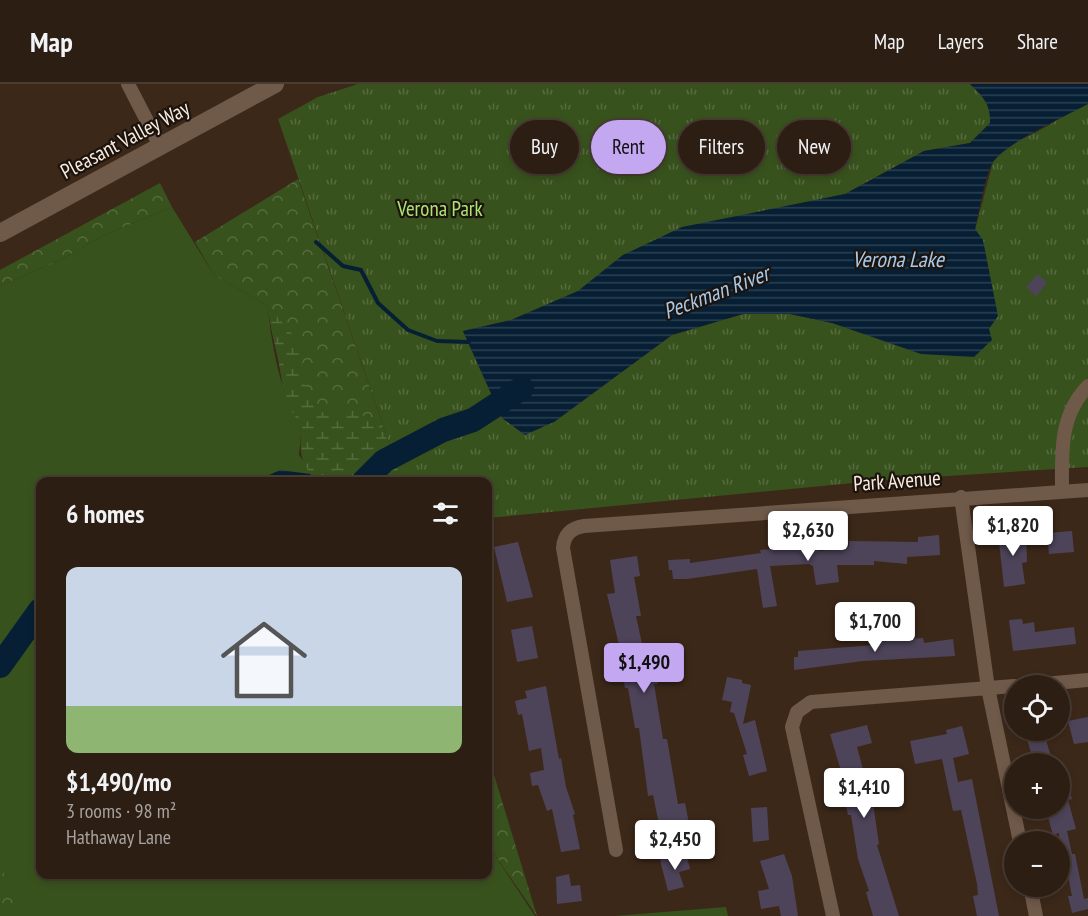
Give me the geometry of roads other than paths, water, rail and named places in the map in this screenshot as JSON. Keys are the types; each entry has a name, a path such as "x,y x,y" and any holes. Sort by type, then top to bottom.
{"main road":[{"name":"Pleasant Valley Way","path":"0,233 273,85"}],"street":[{"path":"128,84 160,146"},
{"path":"1062,491 1064,428 1074,404 1088,386"},
{"name":"Park Avenue","path":"616,850 563,548 568,534 584,526 961,497 1088,490"},
{"path":"961,497 988,688 1018,831"},
{"path":"1070,682 1088,680"},
{"path":"833,916 792,727 797,712 811,702 1004,687"},
{"path":"1032,897 1036,916"}],"water":[{"name":"Verona Lake","path":"970,84 1088,84 1088,104 1009,147 999,155 990,168 975,229 983,240 998,316 989,329 992,340 974,357 921,354 832,323 790,314 743,314 672,335 554,422 525,435 502,418 463,331 511,320 578,291 623,255 682,227 845,194 924,151 970,143 990,123 985,101"},
{"path":"280,470 310,474 313,477 265,477"},
{"path":"36,600 36,617 14,652 0,667 0,655 21,630"}],"waterway":[{"path":"316,242 343,266 361,270 378,303 408,330 437,341 469,342"},
{"name":"Peckman River","path":"368,477 384,461 443,430 473,420 522,388"},
{"path":"374,470 379,477"},
{"name":"Peckman River","path":"0,666 36,616"}],"park label":[{"name":"Verona Park","path":"440,209"}]}
